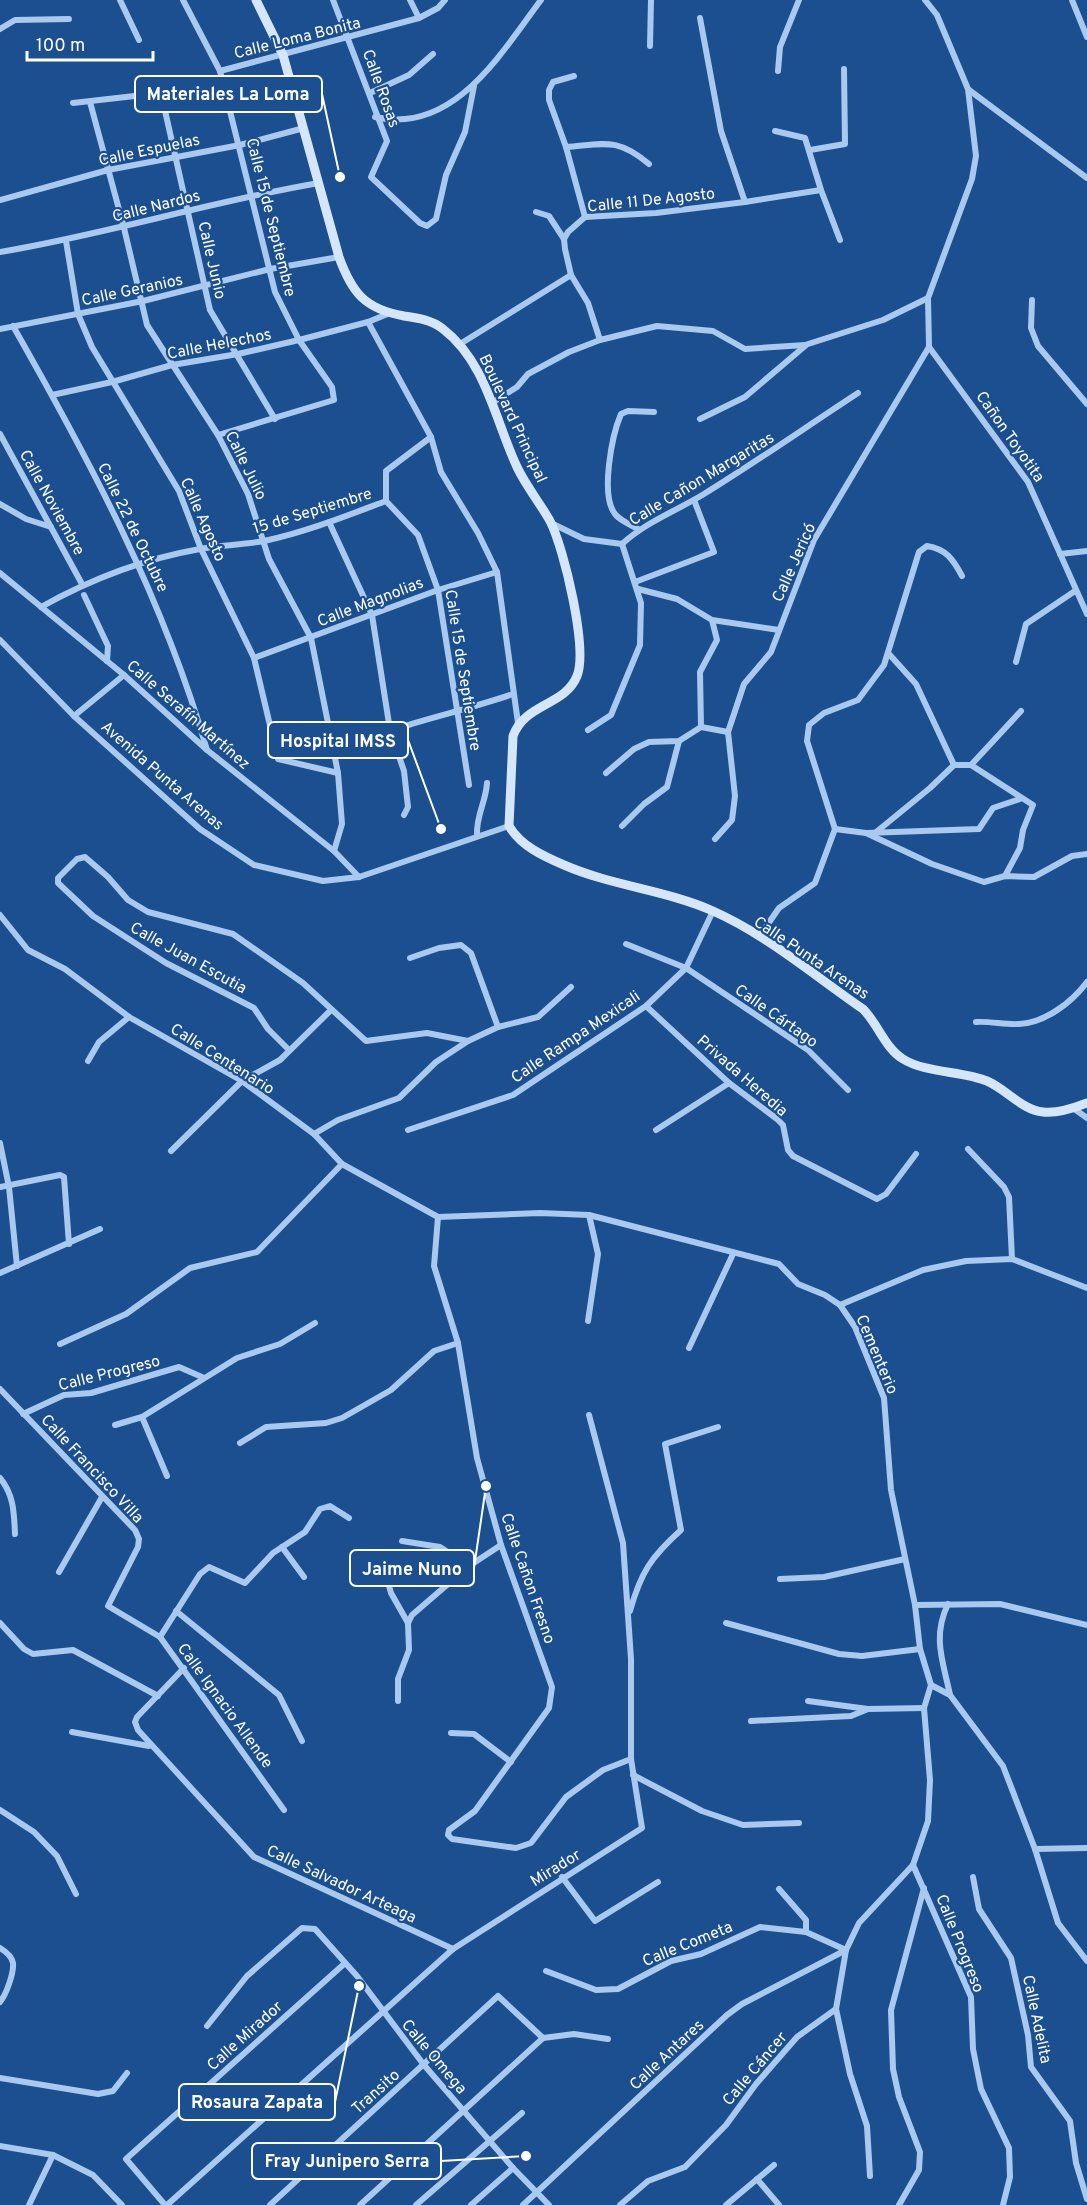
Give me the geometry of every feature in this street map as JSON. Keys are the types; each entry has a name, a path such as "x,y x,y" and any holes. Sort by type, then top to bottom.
{"street":[{"path":"129,0 121,1 139,40"},
{"name":"Calle 15 de Septiembre","path":"183,0 220,70 275,292 299,340 332,387 334,400 275,419"},
{"name":"Boulevard Principal","path":"256,0 283,56 339,257 349,284 367,304 390,314 423,319 441,327 460,344 477,368 518,468 550,523 565,561 580,651 577,676 561,696 531,712 518,723"},
{"name":"Calle Rosas","path":"333,0 370,93 375,117 387,141 371,177 420,223 432,225 436,219 446,175 465,132 474,86"},
{"path":"410,0 420,18"},
{"name":"Calle Loma Bonita","path":"220,70 283,56 420,18 438,8 445,0"},
{"path":"375,117 394,121 412,120 428,115 474,86 541,0"},
{"path":"650,46 651,0"},
{"path":"778,71 780,47 799,0"},
{"path":"925,0 942,24 968,89 975,136 974,168 928,298 929,347"},
{"path":"1072,0 1087,37"},
{"path":"0,29 15,20 69,18"},
{"path":"700,18 721,131 745,202"},
{"path":"370,93 409,75 433,54"},
{"path":"810,150 845,144 844,69"},
{"path":"574,76 553,82 549,90 549,100 566,147 585,217"},
{"path":"968,89 1087,178"},
{"name":"Calle Junio","path":"90,102 161,93 210,310 275,419"},
{"path":"73,104 90,102"},
{"name":"Calle Julio","path":"90,102 143,301 147,325 218,435 249,494 269,559 311,638 338,773 342,824 334,851"},
{"name":"Calle Espuelas","path":"0,200 108,170 240,144 304,128"},
{"path":"775,131 805,138 840,240"},
{"path":"566,147 604,144 626,146 649,164"},
{"name":"Calle Nardos","path":"0,252 66,241 251,195 319,183"},
{"name":"Calle 11 De Agosto","path":"564,239 568,231 585,217 656,213 745,202 821,189"},
{"path":"536,212 549,216 564,239 572,275 588,303 600,340"},
{"name":"Calle Agosto","path":"66,241 78,314 92,347 179,491 201,549 254,658 278,759 338,773"},
{"name":"Calle Geranios","path":"0,329 206,287 270,268 339,257"},
{"path":"460,344 572,275"},
{"path":"492,403 517,387 528,374 600,340 657,326 713,331 745,349 806,345 884,320 928,298"},
{"path":"1032,300 1031,328 1038,346 1087,404"},
{"name":"Calle Helechos","path":"52,395 112,382 172,365 238,354 299,340 390,314"},
{"path":"368,322 431,437 441,472 478,532 497,572 518,723 513,736 509,826"},
{"name":"Calle 22 de Octubre","path":"13,326 140,563 188,682 207,750"},
{"path":"700,419 744,397 806,345"},
{"name":"Cañon Toyotita","path":"929,347 1028,482 1045,514 1075,591 1087,614"},
{"name":"Calle Jericó","path":"728,732 744,684 771,652 814,540 929,347"},
{"name":"Calle Cañon Margaritas","path":"550,523 584,538 622,544 638,529 694,500 785,444 858,393"},
{"path":"638,529 615,515 609,501 607,481 621,414 628,411 654,412"},
{"path":"218,435 275,419"},
{"name":"Calle Noviembre","path":"0,434 82,584"},
{"path":"387,501 386,471 431,437"},
{"path":"637,585 714,552 694,500"},
{"name":"Calle 15 de Septiembre","path":"387,501 418,535 438,590 469,785"},
{"name":"15 de Septiembre","path":"41,606 82,584 140,563 201,549 264,541 329,522 387,501"},
{"path":"0,504 26,519 51,527"},
{"path":"329,522 372,615 390,730 404,771 408,807 404,815"},
{"path":"588,730 611,715 640,645 641,603 622,544"},
{"path":"759,937 779,908 815,883 835,829 807,741 809,725 824,713 858,700 884,666 919,552 927,546 939,548 952,557 962,576"},
{"path":"1060,554 1087,551"},
{"name":"Calle Magnolias","path":"254,658 438,590 497,572"},
{"name":"Calle Serafín Martínez","path":"0,573 124,675 207,750 334,851 359,877"},
{"path":"637,585 677,599 712,620 779,630"},
{"path":"1016,662 1026,624 1075,591"},
{"path":"84,595 108,646 107,661"},
{"path":"700,727 700,672 717,640 712,620"},
{"name":"Avenida Punta Arenas","path":"0,640 74,716 201,829 254,865 323,881 359,877 509,826"},
{"path":"889,654 916,684 954,765"},
{"path":"74,716 124,675"},
{"path":"334,744 353,745 390,730 456,713 513,694"},
{"path":"971,765 1021,711"},
{"path":"606,773 634,749 650,742 679,741 700,727 728,732 735,796 732,820 715,839"},
{"path":"622,826 666,787 679,741"},
{"path":"875,832 930,788 954,765 971,765 1020,799 1033,805 1023,830 1020,848 1005,876"},
{"path":"477,835 476,821 486,796 488,783"},
{"path":"835,829 866,833 979,829 993,808 1020,799"},
{"name":"Calle Punta Arenas","path":"509,826 514,835 544,856 583,874 662,894 713,911 759,937 863,1009 874,1020 893,1052 905,1061 984,1080 1002,1089 1028,1108 1043,1112 1073,1108 1087,1103"},
{"path":"866,833 932,864 984,882 1005,876 1034,878 1072,856 1087,854"},
{"name":"Calle Juan Escutia","path":"288,1049 268,1029 254,1008 166,963 93,916 58,883 58,878 77,860 85,857 136,907 233,934 303,983 330,1011 366,1041 427,1033 468,1041"},
{"name":"Calle Rampa Mexicali","path":"408,1130 513,1095 646,1006 686,968 713,911"},
{"name":"Calle Centenario","path":"0,915 28,950 65,969 129,1017 242,1081 314,1134 342,1164 438,1217"},
{"name":"Calle Cártago","path":"626,944 686,968 808,1050 848,1090"},
{"path":"410,958 439,948 461,945 471,953 498,1027"},
{"path":"976,1022 1032,1023 1055,1011 1079,993 1087,982"},
{"path":"314,1134 338,1120 399,1098 436,1062 468,1041 498,1027 538,1017 571,987"},
{"name":"Privada Heredia","path":"646,1006 729,1083 783,1125 788,1150 794,1156 878,1199 885,1194 916,1154"},
{"path":"171,1151 242,1081 280,1060 288,1049 330,1011"},
{"path":"88,1061 99,1042 129,1017"},
{"path":"656,1130 729,1083"},
{"path":"1073,1108 1087,1118"},
{"path":"0,1143 9,1187 17,1266"},
{"path":"968,1149 1004,1187 1009,1197 1012,1259"},
{"path":"60,1344 126,1314 190,1268 257,1252 342,1164"},
{"path":"0,1187 60,1175 64,1177 69,1244"},
{"name":"Cementerio","path":"438,1217 540,1213 589,1215 733,1254 763,1258 779,1264 798,1284 825,1295 840,1305 855,1327 884,1398 891,1490 915,1605 920,1649 931,1685"},
{"path":"588,1321 598,1254 589,1215"},
{"name":"Calle Cañon Fresno","path":"438,1217 434,1266 458,1343 477,1458 501,1545 552,1687 549,1708 475,1811 449,1830 448,1835 452,1839 516,1848 531,1843 566,1797 603,1770 631,1759"},
{"path":"0,1273 100,1229"},
{"path":"689,1348 733,1254"},
{"path":"840,1305 923,1270 966,1261 1012,1259 1087,1288"},
{"path":"115,1425 142,1417 202,1377 237,1358 280,1344 315,1323"},
{"path":"240,1443 266,1427 326,1423 342,1418 391,1390 434,1351 458,1343"},
{"name":"Calle Progreso","path":"23,1414 63,1395 91,1393 179,1367 202,1377"},
{"name":"Calle Francisco Villa","path":"0,1389 135,1530 139,1539 108,1606"},
{"name":"Mirador","path":"166,2205 453,1949 562,1877 642,1828 631,1759 628,1618 623,1543 589,1415"},
{"path":"142,1417 167,1476"},
{"path":"628,1618 638,1584 655,1554 681,1530 665,1444 718,1427"},
{"path":"0,1478 9,1489 13,1505 15,1534"},
{"path":"59,1572 102,1497"},
{"path":"160,1638 200,1574 209,1568 245,1583 273,1552 305,1532 320,1509 330,1506 349,1518"},
{"path":"402,1541 440,1546 469,1566"},
{"path":"408,1623 412,1615 469,1566 501,1545"},
{"path":"282,1547 304,1577"},
{"path":"780,1579 824,1578 904,1559"},
{"path":"386,1575 391,1593 408,1623 409,1650 398,1679 398,1701"},
{"path":"948,1604 940,1619 938,1638 950,1695 1003,1766 1035,1849 1058,1923 1087,1961"},
{"path":"915,1605 1000,1604 1087,1624"},
{"name":"Calle Ignacio Allende","path":"108,1606 160,1638 285,1810"},
{"path":"176,1611 279,1695 302,1741"},
{"path":"0,1623 24,1649 33,1654 73,1650 158,1696"},
{"path":"726,1623 839,1654 862,1656 920,1649"},
{"name":"Calle Salvador Arteaga","path":"184,1668 135,1722 150,1746 254,1857 453,1949"},
{"path":"870,2176 867,2126 850,2074 836,2009 846,1950 859,1923 913,1865 928,1821 930,1780 924,1708 931,1685 950,1695"},
{"path":"808,1701 867,1709 924,1708"},
{"path":"751,1721 851,1716 867,1709"},
{"path":"72,1732 150,1746"},
{"path":"451,1733 474,1734 511,1762"},
{"path":"633,1775 702,1811 743,1826 799,1823"},
{"path":"0,1810 34,1832 57,1856 76,1894"},
{"path":"1035,1849 1087,1848"},
{"name":"Calle Progreso","path":"913,1865 971,1997 973,2049 981,2089 1009,2148 1010,2177 1003,2205"},
{"path":"562,1877 595,1920 658,1882"},
{"name":"Calle Adelita","path":"973,1877 979,1909 1011,1958 1028,2035 1031,2067 1070,2121 1076,2163 1087,2199"},
{"path":"899,2205 919,2169 920,2152 899,2097 893,2069 891,2010 924,1888"},
{"path":"779,1889 806,1920 806,1932"},
{"name":"Calle Cometa","path":"546,1971 596,1990 618,1989 670,1961 701,1954 760,1927 806,1932 846,1950"},
{"name":"Calle Omega","path":"207,2026 224,2001 247,1976 302,1928 315,1929 424,2065 513,2168 549,2205"},
{"path":"0,1948 10,1956 13,1964 4,1998 0,2002"},
{"name":"Calle Antares","path":"523,2205 727,2015 742,2004 846,1950"},
{"name":"Calle Mirador","path":"166,2205 126,2159 345,1964"},
{"name":"Transito","path":"270,2205 498,1996 543,2038"},
{"name":"Calle Cáncer","path":"620,2205 648,2181 686,2167 726,2125 756,2084 798,2037 836,2009"},
{"path":"360,2205 543,2038 574,2034 608,2039"},
{"path":"0,2078 98,2094 113,2091 127,2073"},
{"path":"416,2205 522,2112"},
{"path":"0,2146 53,2155 93,2175 122,2205"},
{"path":"29,2205 53,2155"},
{"path":"726,2205 774,2165"},
{"path":"471,2205 513,2168"},
{"path":"758,2179 779,2205"}],"place":[{"name":"Materiales La Loma","path":"340,177"},
{"name":"Hospital IMSS","path":"441,829"},
{"name":"Jaime Nuno","path":"486,1486"},
{"name":"Rosaura Zapata","path":"359,1986"},
{"name":"Fray Junipero Serra","path":"526,2156"}]}
